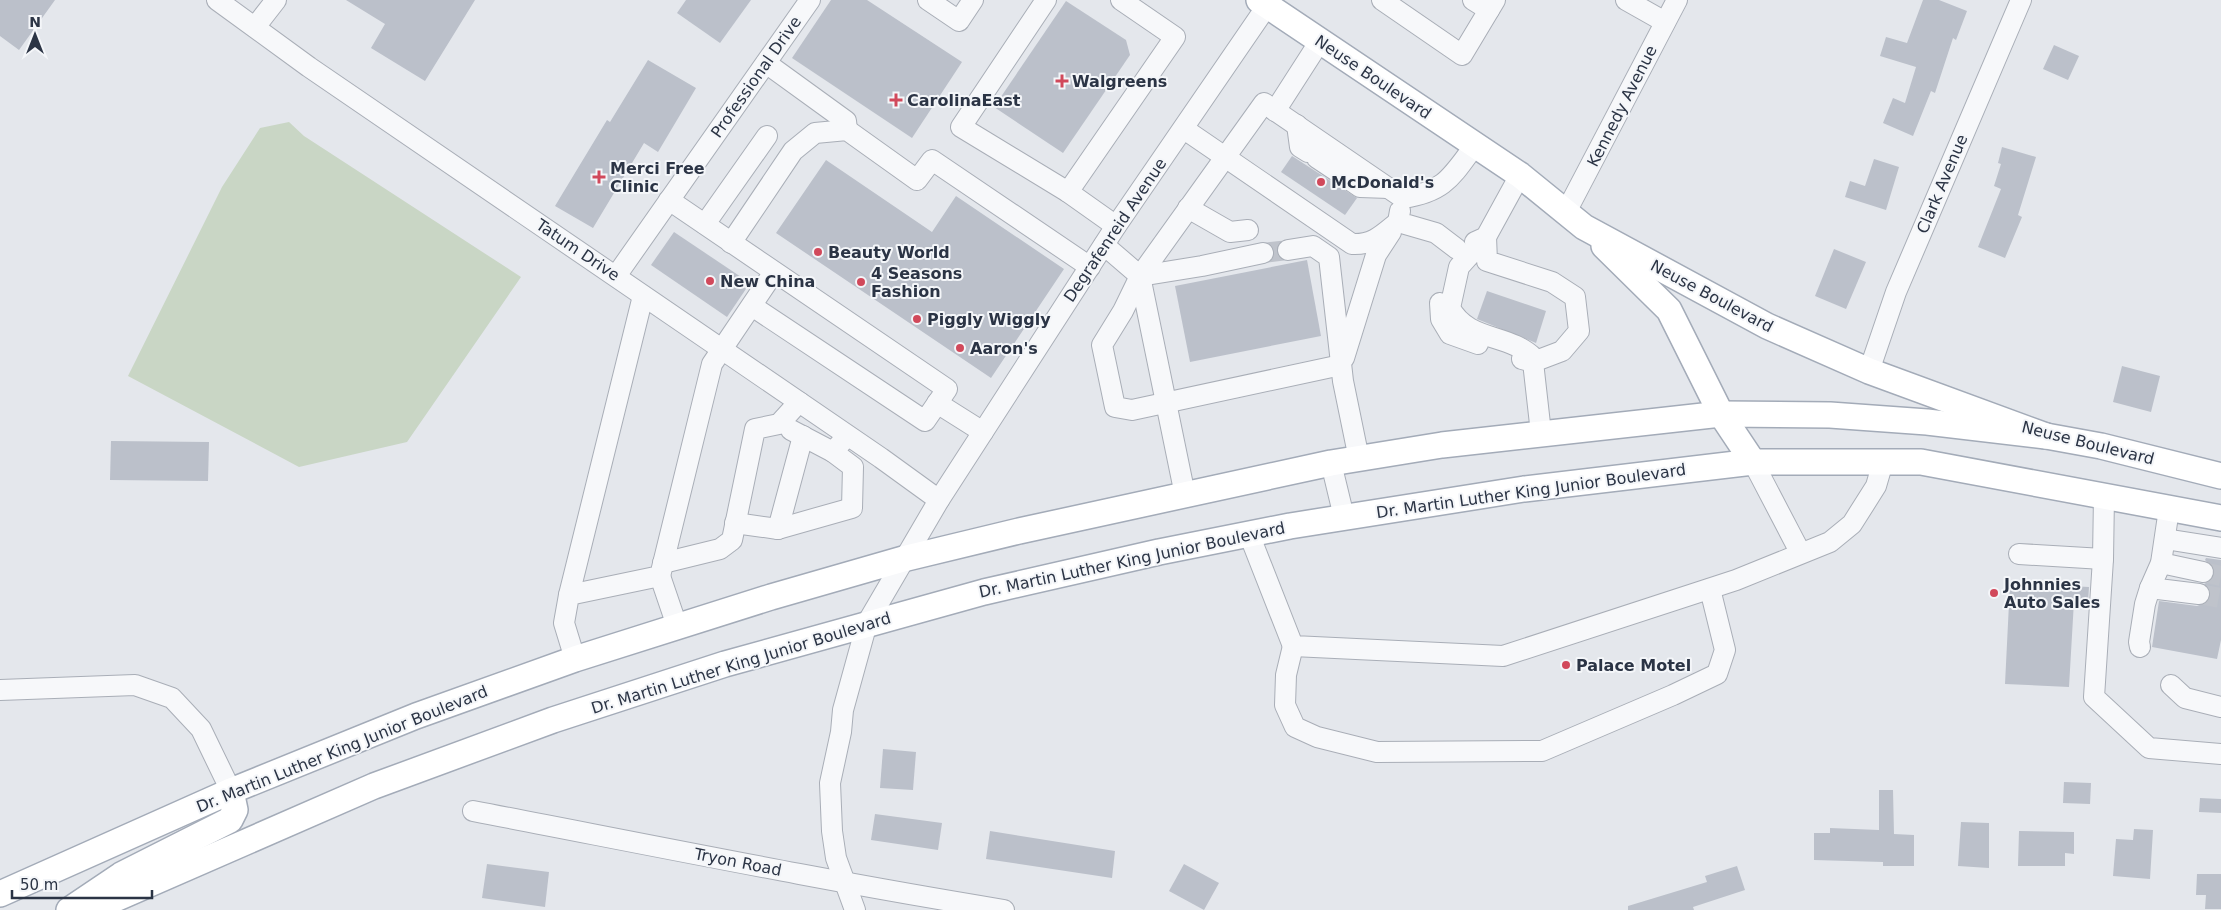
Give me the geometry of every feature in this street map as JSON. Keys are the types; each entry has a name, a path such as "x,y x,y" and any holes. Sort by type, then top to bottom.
{"main road":[{"name":"Neuse Boulevard","path":"1265,2 1520,175 1575,219 1767,326 1869,370 2046,436 2101,446 2221,476"},
{"path":"1575,219 1669,310 1721,414 1752,462"},
{"name":"Dr. Martin Luther King Junior Boulevard","path":"0,894 231,791 416,716 575,659 677,626 903,559 1184,495 1331,463 1442,445 1721,414 1830,415 1927,422 2046,436"},
{"path":"1921,462 1927,422"},
{"name":"Dr. Martin Luther King Junior Boulevard","path":"90,910 222,851 383,783 552,720 724,664 984,592 1249,534 1514,490 1752,462 1921,462 2221,518"},
{"path":"69,910 121,874 230,820 235,810 231,791"}],"street":[{"name":"Tatum Drive","path":"217,0 309,67 616,276 938,500"},
{"path":"255,27 276,0"},
{"name":"Professional Drive","path":"616,276 810,0"},
{"path":"928,0 959,21 973,0"},
{"path":"1046,0 961,127 1068,192 1116,226"},
{"path":"1068,192 1175,37 1121,0"},
{"path":"1382,0 1462,55 1485,3"},
{"path":"1626,0 1665,22"},
{"name":"Kennedy Avenue","path":"1575,219 1665,22 1677,0"},
{"name":"Clark Avenue","path":"1869,370 1896,292 2021,0"},
{"name":"Degrafenreid Avenue","path":"855,910 836,858 832,831 830,783 841,732 842,710 867,624 938,500 1116,226 1184,128 1265,2"},
{"path":"1275,111 1320,41"},
{"path":"766,63 846,121 847,130"},
{"path":"1342,365 1132,410 1115,407 1102,345 1123,311 1140,276 1264,103 1396,193"},
{"path":"1297,125 1300,147 1360,187 1396,193 1422,195 1447,182 1474,145"},
{"path":"1184,128 1352,244 1365,245 1378,238 1398,222"},
{"path":"731,242 793,151 815,133 847,130 916,180 932,160 1090,267"},
{"path":"705,224 767,136"},
{"path":"1520,175 1486,237 1472,250 1459,267 1450,308 1455,318 1465,327 1524,348 1534,358 1541,433"},
{"path":"1342,365 1376,255 1398,222 1396,193"},
{"path":"669,200 947,389 925,421 752,306"},
{"path":"1188,208 1230,232 1248,230"},
{"path":"1398,222 1436,234 1457,249"},
{"path":"1486,237 1487,261 1552,282 1575,297 1579,331 1562,351 1533,362 1450,334 1441,319 1440,291 1457,249 1486,237"},
{"path":"1104,245 1140,276 1184,495"},
{"path":"1288,250 1312,246 1329,258 1342,365 1359,459"},
{"path":"1140,276 1202,266 1263,253"},
{"path":"677,626 662,570 712,364 774,272"},
{"path":"575,659 564,624 569,596 643,296"},
{"path":"569,596 662,570 720,549 732,540 754,429 779,424 799,402"},
{"path":"937,403 983,432"},
{"path":"735,523 778,529 852,508 853,467 833,452 779,424"},
{"path":"778,529 803,436"},
{"path":"833,452 847,436"},
{"path":"1752,462 1800,552"},
{"path":"1293,646 1503,656 1710,589 1800,552 1830,542 1852,524 1876,486 1883,462"},
{"path":"1331,463 1344,517"},
{"path":"2104,496 2104,559 2094,697 2149,748 2221,754"},
{"path":"2140,648 2138,642 2145,604 2161,563 2169,508"},
{"path":"1249,534 1293,646 1286,675 1285,705 1295,727 1317,738 1377,752 1542,751 1674,695 1717,674 1725,650 1710,589"},
{"path":"2165,539 2221,548"},
{"path":"2019,554 2104,559"},
{"path":"2161,563 2203,572"},
{"path":"2150,588 2199,594"},
{"path":"0,690 134,684 172,698 201,729 231,791"},
{"path":"2170,684 2185,698 2221,707"},
{"name":"Tryon Road","path":"473,811 844,882 1004,910"}],"green space":[{"path":"289,122 304,136 521,277 407,442 299,467 128,376 222,187 260,128"}],"building":[{"path":"0,0 55,0 19,50 0,36"},
{"path":"346,0 475,0 425,81 371,48 385,24"},
{"path":"686,0 751,0 720,43 677,13"},
{"name":"CarolinaEast","path":"831,0 867,0 962,62 912,138 792,58"},
{"path":"1923,0 1939,0 1967,11 1956,40 1953,38 1935,93 1931,91 1913,136 1883,123 1893,98 1905,103 1916,67 1880,56 1886,37 1907,43"},
{"name":"Walgreens","path":"1066,1 1126,40 1130,55 1063,153 994,107"},
{"path":"2054,45 2079,56 2068,80 2043,69"},
{"path":"648,60 696,88 658,152 644,143 593,228 555,206 607,120 610,122"},
{"path":"2002,147 2036,157 2018,215 2022,217 2005,258 1978,247 2001,189 1994,186 2001,164 1998,163"},
{"name":"McDonald's","path":"1292,156 1357,198 1345,215 1281,172"},
{"path":"1874,159 1899,167 1886,210 1845,197 1850,181 1865,186"},
{"path":"826,160 932,232 956,196 1064,269 991,378 776,233"},
{"path":"674,232 750,283 727,317 651,265"},
{"path":"1834,249 1866,262 1846,309 1815,296"},
{"path":"1307,260 1321,336 1190,362 1175,286"},
{"path":"1487,291 1546,311 1536,343 1477,319"},
{"path":"2122,366 2160,376 2151,412 2113,402"},
{"path":"111,441 209,442 208,481 110,480"},
{"path":"2206,558 2221,560 2221,640 2217,659 2152,647 2159,601 2197,606 2209,601 2210,590 2204,584 2212,580 2214,569 2205,560"},
{"path":"2010,583 2089,587 2088,602 2074,601 2069,687 2005,684"},
{"path":"883,749 916,752 913,790 880,788"},
{"path":"2064,782 2091,783 2090,804 2063,803"},
{"path":"1879,790 1893,790 1894,834 1914,835 1914,866 1883,866 1883,862 1814,860 1814,833 1830,833 1830,828 1879,830"},
{"path":"2200,798 2221,799 2221,813 2199,812"},
{"path":"875,814 942,823 938,850 871,840"},
{"path":"1961,822 1989,823 1989,868 1958,866"},
{"path":"2134,829 2153,830 2150,879 2113,876 2116,839 2133,840"},
{"path":"990,831 1115,851 1112,878 986,859"},
{"path":"2019,831 2074,832 2074,854 2065,853 2065,866 2018,866"},
{"path":"487,864 549,872 545,907 482,898"},
{"path":"1184,864 1219,883 1204,910 1169,891"},
{"path":"1737,866 1745,890 1693,907 1694,910 1628,910 1628,906 1707,882 1705,876"},
{"path":"2197,874 2221,874 2221,909 2205,909 2206,895 2196,895"}],"tunnel":[{"path":"1263,253 1288,250"},
{"path":"2203,572 2221,576"},
{"path":"2199,594 2221,598"}],"place":[{"name":"Walgreens","path":"1062,81"},
{"name":"CarolinaEast","path":"896,100"},
{"name":"Merci Free Clinic","path":"599,177"},
{"name":"McDonald's","path":"1321,182"},
{"name":"Beauty World","path":"818,252"},
{"name":"New China","path":"710,281"},
{"name":"4 Seasons Fashion","path":"861,282"},
{"name":"Piggly Wiggly","path":"917,319"},
{"name":"Aaron's","path":"960,348"},
{"name":"Johnnies Auto Sales","path":"1994,593"},
{"name":"Palace Motel","path":"1566,665"}]}
